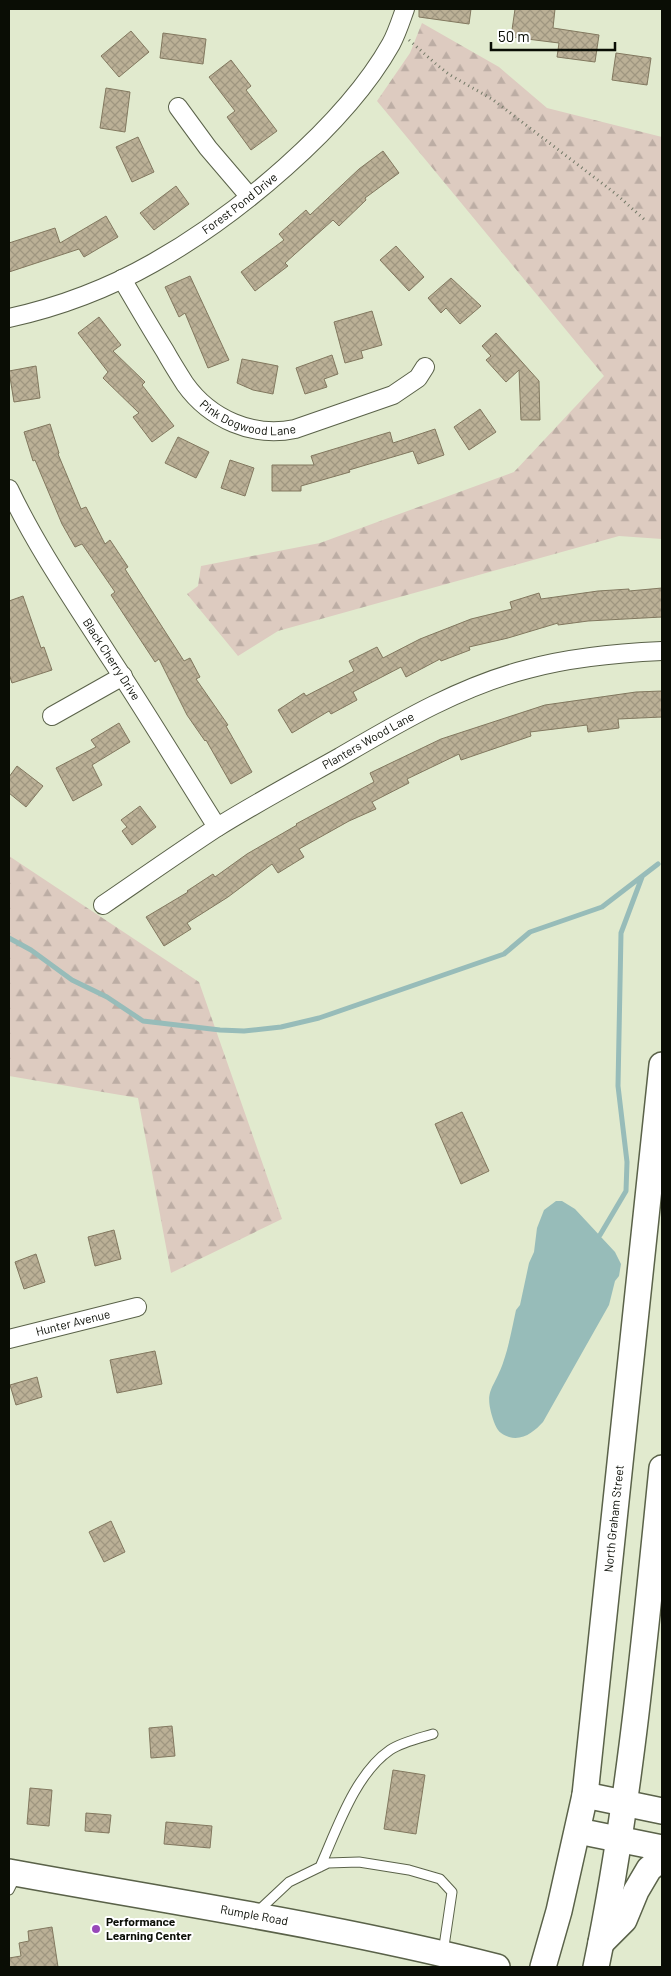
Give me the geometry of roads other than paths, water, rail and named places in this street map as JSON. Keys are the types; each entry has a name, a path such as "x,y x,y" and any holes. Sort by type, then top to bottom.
{"main road":[{"name":"North Graham Street","path":"543,1967 578,1831 585,1795 662,1065"},
{"path":"596,1967 625,1803 662,1468"},
{"path":"585,1795 662,1811"},
{"path":"578,1831 662,1848"},
{"path":"601,1943 624,1920 636,1891 649,1869 662,1858"},
{"name":"Rumple Road","path":"11,1878 253,1916 443,1953 497,1967"}],"street":[{"name":"Forest Pond Drive","path":"9,318 62,304 122,279 181,246 249,196 290,162 347,104 391,44 405,9"},
{"path":"178,107 208,148 249,196"},
{"name":"Pink Dogwood Lane","path":"122,279 186,385 203,403 218,415 240,426 265,431 283,431 295,428 393,395 418,378 425,367"},
{"name":"Black Cherry Drive","path":"9,489 25,525 123,676 217,828"},
{"name":"Planters Wood Lane","path":"103,905 217,828 403,720 487,682 527,669 574,659 617,653 662,651"},
{"path":"52,716 123,676"},
{"name":"Hunter Avenue","path":"9,1339 137,1307"}],"lane":[{"path":"320,1867 347,1807 372,1765 392,1748 433,1734"},
{"path":"253,1916 289,1882 328,1863 359,1862 409,1870 440,1879 452,1892 443,1953"}],"water":[{"path":"556,1201 562,1201 575,1209 615,1252 621,1264 619,1276 615,1281 609,1305 543,1422 532,1432 519,1438 514,1438 501,1433 495,1425 489,1397 509,1344 516,1310 520,1305 529,1263 534,1252 537,1228 544,1210"}],"waterway":[{"path":"9,938 31,950 72,980 107,997 143,1021 220,1030 244,1031 281,1027 319,1018 504,954 530,932 602,907 658,864"},
{"path":"600,1235 626,1191 627,1162 618,1086 621,933 642,877"}],"place":[{"name":"Performance Learning Center","path":"96,1929"}]}
